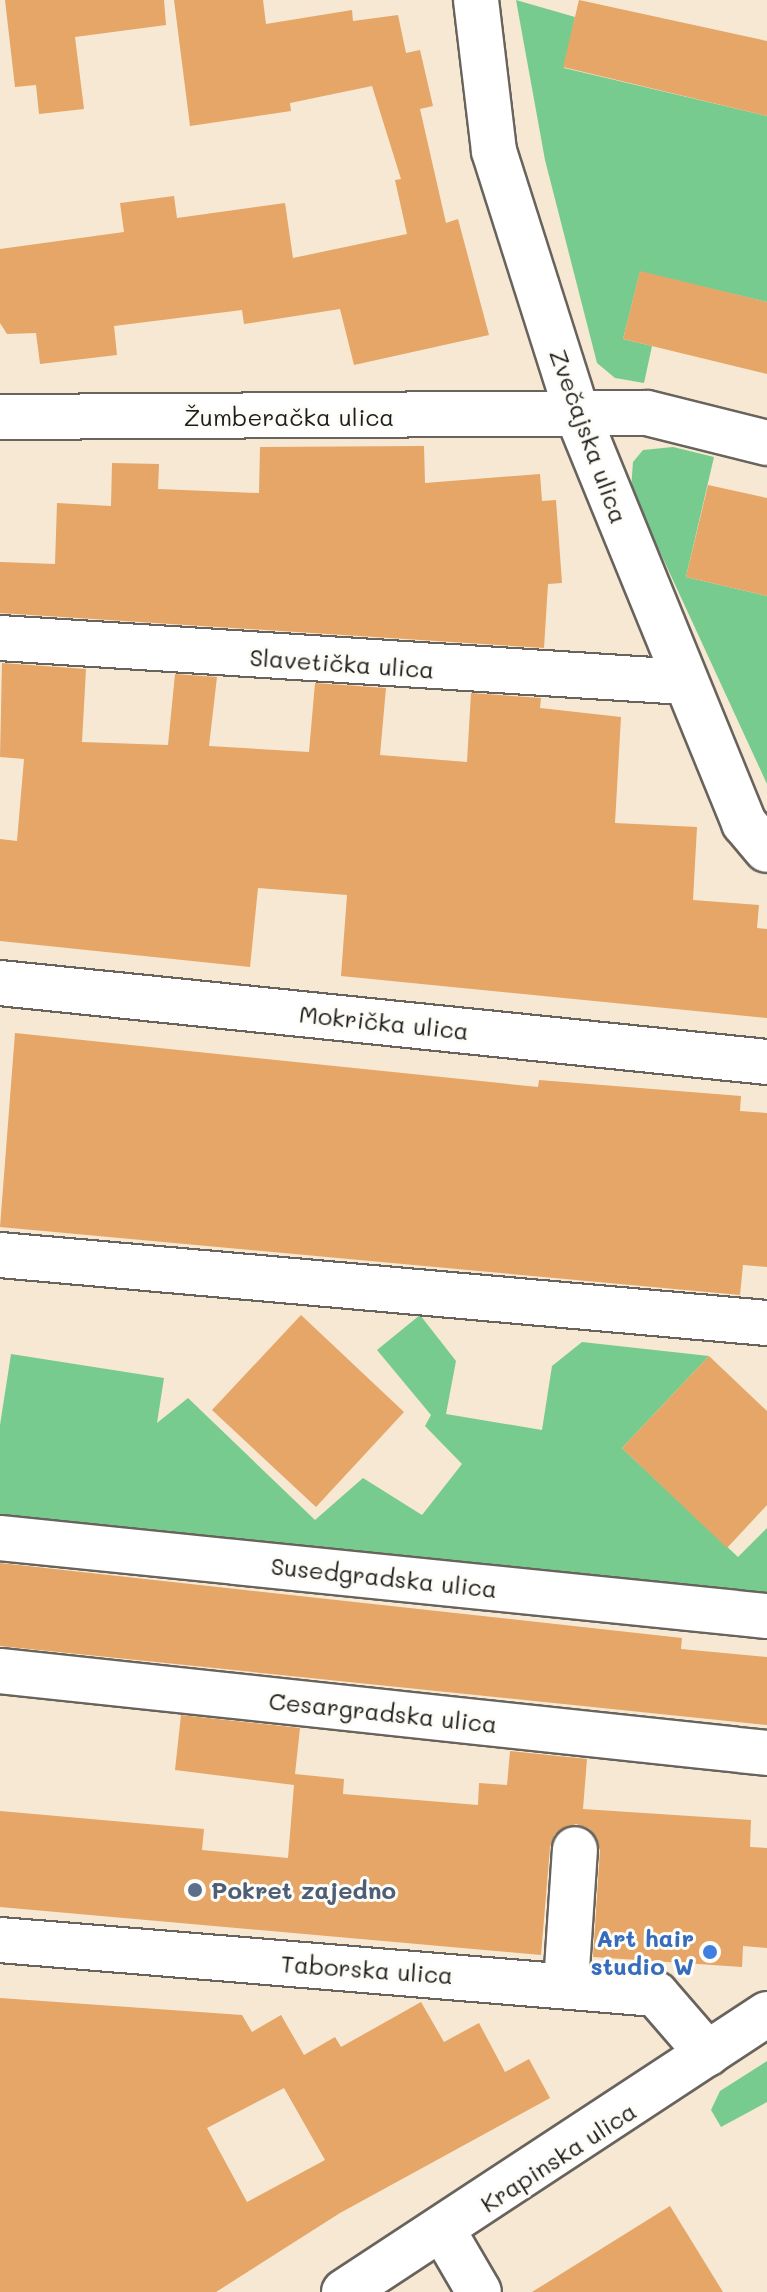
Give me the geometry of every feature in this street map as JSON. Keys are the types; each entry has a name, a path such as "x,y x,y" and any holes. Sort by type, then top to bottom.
{"street":[{"name":"Zvečajska ulica","path":"476,0 494,151 578,416 744,823 767,850"},
{"name":"Žumberačka ulica","path":"0,417 578,416 647,413 767,443"},
{"name":"Slavetička ulica","path":"0,638 685,682"},
{"name":"Mokrička ulica","path":"0,983 767,1062"},
{"path":"0,1255 767,1323"},
{"name":"Susedgradska ulica","path":"0,1538 767,1616"},
{"name":"Cesargradska ulica","path":"0,1671 767,1753"},
{"path":"566,1984 575,1849"},
{"name":"Taborska ulica","path":"0,1940 566,1984 656,1994 708,2054"},
{"name":"Krapinska ulica","path":"344,2292 444,2232 767,2014"},
{"path":"444,2232 479,2292"}],"green space":[{"path":"516,0 575,17 564,68 767,116 767,302 640,272 623,339 652,346 644,383 615,378 597,363 545,160"},
{"path":"673,447 714,457 686,577 767,596 767,784 631,489 633,462 643,450"},
{"path":"420,1315 456,1361 446,1414 542,1430 552,1366 582,1342 709,1356 622,1448 738,1557 767,1528 767,1599 0,1521 0,1425 11,1354 164,1378 157,1423 188,1398 315,1520 363,1478 422,1515 462,1464 425,1426 431,1415 377,1350"},
{"path":"767,2061 767,2102 721,2127 711,2110 720,2091"}],"building":[{"path":"5,0 164,0 166,25 75,37 84,109 39,114 36,85 15,87"},
{"path":"174,0 263,0 266,24 352,10 353,21 398,15 406,53 420,50 433,106 420,109 446,223 458,219 489,335 354,365 340,309 244,324 242,310 114,326 117,355 40,364 36,333 7,334 0,323 0,249 124,232 120,203 174,196 177,218 285,203 293,258 407,234 395,180 401,179 372,86 290,103 291,111 190,126"},
{"path":"579,0 767,41 767,116 563,67"},
{"path":"640,271 767,302 767,374 623,339"},
{"path":"424,446 425,483 540,474 542,501 556,500 562,583 548,584 544,648 0,613 0,562 55,564 57,503 111,506 112,463 159,464 158,489 259,493 260,447"},
{"path":"708,485 767,498 767,596 686,577"},
{"path":"2,663 86,669 82,742 168,745 175,674 217,677 209,746 309,752 315,683 386,688 380,755 467,762 471,693 541,698 540,708 621,717 615,823 697,827 693,900 759,905 757,928 767,929 767,1018 341,976 347,895 258,888 250,967 0,941 0,839 17,841 24,759 0,757"},
{"path":"15,1033 538,1087 539,1080 741,1096 740,1111 767,1113 767,1267 743,1265 740,1295 0,1227"},
{"path":"301,1315 404,1412 316,1507 212,1410"},
{"path":"709,1356 767,1411 767,1505 727,1548 622,1448"},
{"path":"0,1563 682,1638 681,1649 767,1657 767,1725 0,1646"},
{"path":"181,1715 300,1728 295,1774 344,1779 343,1794 478,1805 479,1783 507,1785 510,1751 587,1759 583,1809 751,1820 750,1847 767,1848 767,1948 743,1946 742,1967 593,1957 600,1850 590,1829 576,1824 555,1834 550,1847 541,1955 0,1907 0,1811 204,1829 202,1850 288,1858 294,1785 175,1770"},
{"path":"0,1998 242,2015 252,2032 281,2015 304,2055 335,2037 341,2047 421,2002 444,2042 479,2023 505,2072 529,2059 550,2098 340,2213 216,2292 0,2292","holes":["284,2088 325,2160 247,2202 207,2128"]},
{"path":"670,2206 723,2292 532,2292"}],"place":[{"name":"Pokret zajedno","path":"195,1890"},
{"name":"Art hair studio W","path":"710,1952"}]}
